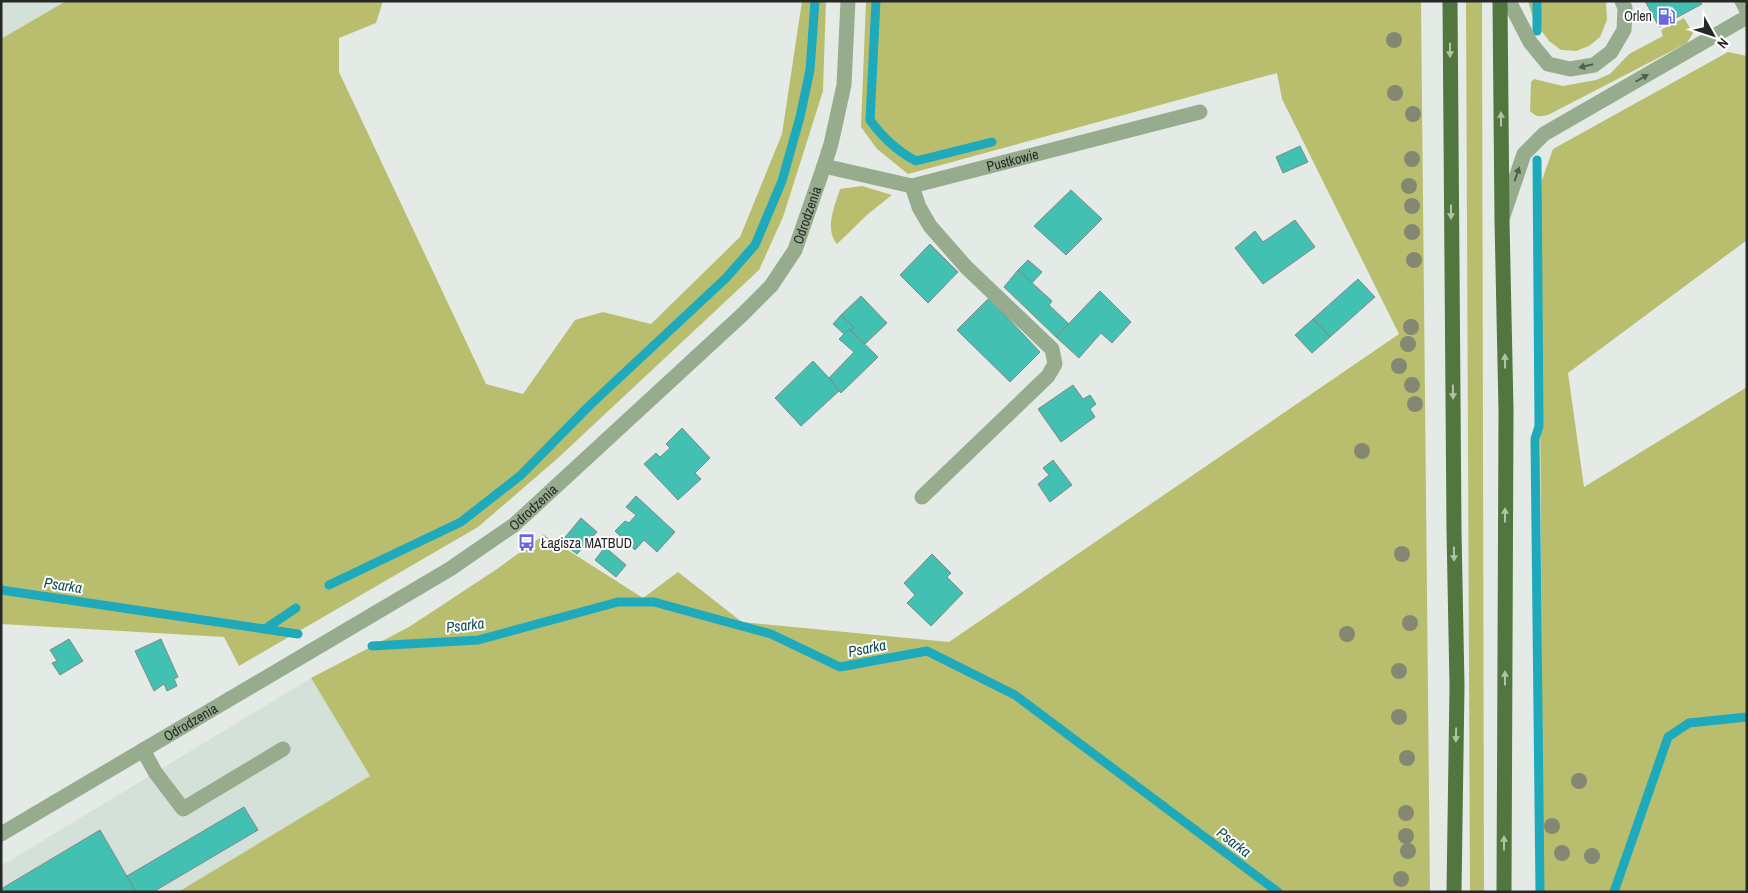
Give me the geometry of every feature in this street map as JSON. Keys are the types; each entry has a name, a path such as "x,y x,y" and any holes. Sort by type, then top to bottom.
{"main road":[{"path":"1450,1 1457,686 1454,892"},
{"path":"1500,1 1506,410 1504,892"}],"street":[{"name":"Odrodzenia","path":"1,834 450,569 514,525 771,286 795,250 831,144 844,85 848,1"},
{"path":"1509,1 1530,42 1548,64 1570,69 1594,64 1611,52 1624,30 1625,8 1622,1"},
{"path":"1742,1 1747,11"},
{"path":"1502,220 1524,154 1544,134 1747,17"},
{"name":"Pustkowie","path":"824,166 912,186 1200,112"},
{"path":"912,186 919,207 930,226 966,266 1052,350 1055,364 1048,376 922,497"},
{"path":"142,750 155,772 183,809 283,749"}],"shaded area":[{"path":"1,1 66,1 1,39"},
{"path":"311,678 370,776 178,892 1,892 1,866"}],"green space":[{"path":"66,1 383,1 376,23 339,38 339,72 486,384 523,394 575,320 603,312 651,324 740,237 782,134 802,1 826,1 823,91 783,217 759,270 558,458 478,527 239,666 224,637 1,624 1,39"},
{"path":"866,1 1421,1 1430,892 178,892 370,776 311,678 409,627 497,569 544,535 643,598 678,572 742,622 949,642 1399,334 1282,99 1277,73 908,174 877,149 861,127"},
{"path":"1466,1 1482,1 1484,892 1470,892"},
{"path":"1528,1 1606,1 1607,20 1600,37 1589,46 1576,51 1561,50 1549,41 1534,21"},
{"path":"1684,18 1693,33 1687,43 1548,115 1538,116 1530,111 1531,82 1534,79 1563,86 1596,80 1610,74 1629,54 1663,36 1661,30"},
{"path":"1728,52 1747,56 1747,240 1568,373 1584,487 1747,387 1747,892 1543,892 1539,215 1542,180 1553,149"},
{"path":"862,186 892,195 868,214 837,244 833,238 831,224 833,210 840,189"}],"building":[{"name":"Orlen","path":"1645,1 1700,1 1702,4 1659,27"},
{"path":"1300,146 1308,162 1283,173 1276,157"},
{"path":"1071,190 1102,219 1066,255 1034,226"},
{"path":"1295,220 1315,247 1263,284 1235,248 1255,231 1263,242"},
{"path":"930,244 958,272 928,303 900,275"},
{"path":"1028,260 1042,272 1032,283 1018,270"},
{"path":"1018,270 1052,301 1049,305 1069,324 1056,337 1004,287"},
{"path":"1358,279 1375,297 1330,337 1313,319"},
{"path":"1100,291 1131,322 1112,343 1101,333 1079,358 1056,337"},
{"path":"861,296 887,323 865,344 851,331 854,327 841,315"},
{"path":"989,298 1040,352 1010,382 957,330"},
{"path":"841,315 854,327 851,331 849,329 844,334 833,324"},
{"path":"1313,319 1330,337 1312,353 1295,335"},
{"path":"849,329 878,357 841,393 829,378 854,352 839,339"},
{"path":"813,361 839,391 801,426 775,398"},
{"path":"1073,385 1083,399 1090,395 1096,404 1090,409 1095,417 1061,442 1038,409"},
{"path":"682,428 710,458 695,473 701,479 678,500 644,464 656,453 660,457 670,448 666,444"},
{"path":"1053,460 1072,485 1050,502 1038,484 1049,475 1043,468"},
{"path":"636,496 675,532 657,552 644,540 635,550 615,531 625,521 629,523 636,515 626,507"},
{"path":"581,518 597,532 577,554 561,542"},
{"path":"605,547 626,565 616,577 595,560"},
{"path":"932,554 951,573 947,577 963,593 931,626 907,603 915,595 904,583"},
{"path":"69,639 83,661 60,675 52,663 57,661 50,650"},
{"path":"161,639 178,677 174,679 177,686 167,691 164,684 154,691 135,651"},
{"path":"244,807 258,830 153,892 136,892 127,876"},
{"path":"100,830 136,892 1,892 1,889"}],"waterway":[{"path":"329,585 461,522 521,475 589,406 726,278 755,245 782,181 800,117 810,70 815,1"},
{"path":"876,1 870,120 875,127 897,148 916,161 992,142"},
{"path":"1537,1 1537,31"},
{"path":"1537,160 1539,426 1535,439 1540,892"},
{"name":"Psarka","path":"1,590 298,634"},
{"name":"Psarka","path":"372,646 478,640 618,602 654,602 771,634 840,667 927,651 1015,695 1278,892"},
{"path":"265,629 296,608"},
{"path":"1614,892 1668,737 1689,723 1747,717"}],"place":[{"name":"Orlen","path":"1666,16"},
{"name":"Łagisza MATBUD","path":"527,543"}]}
